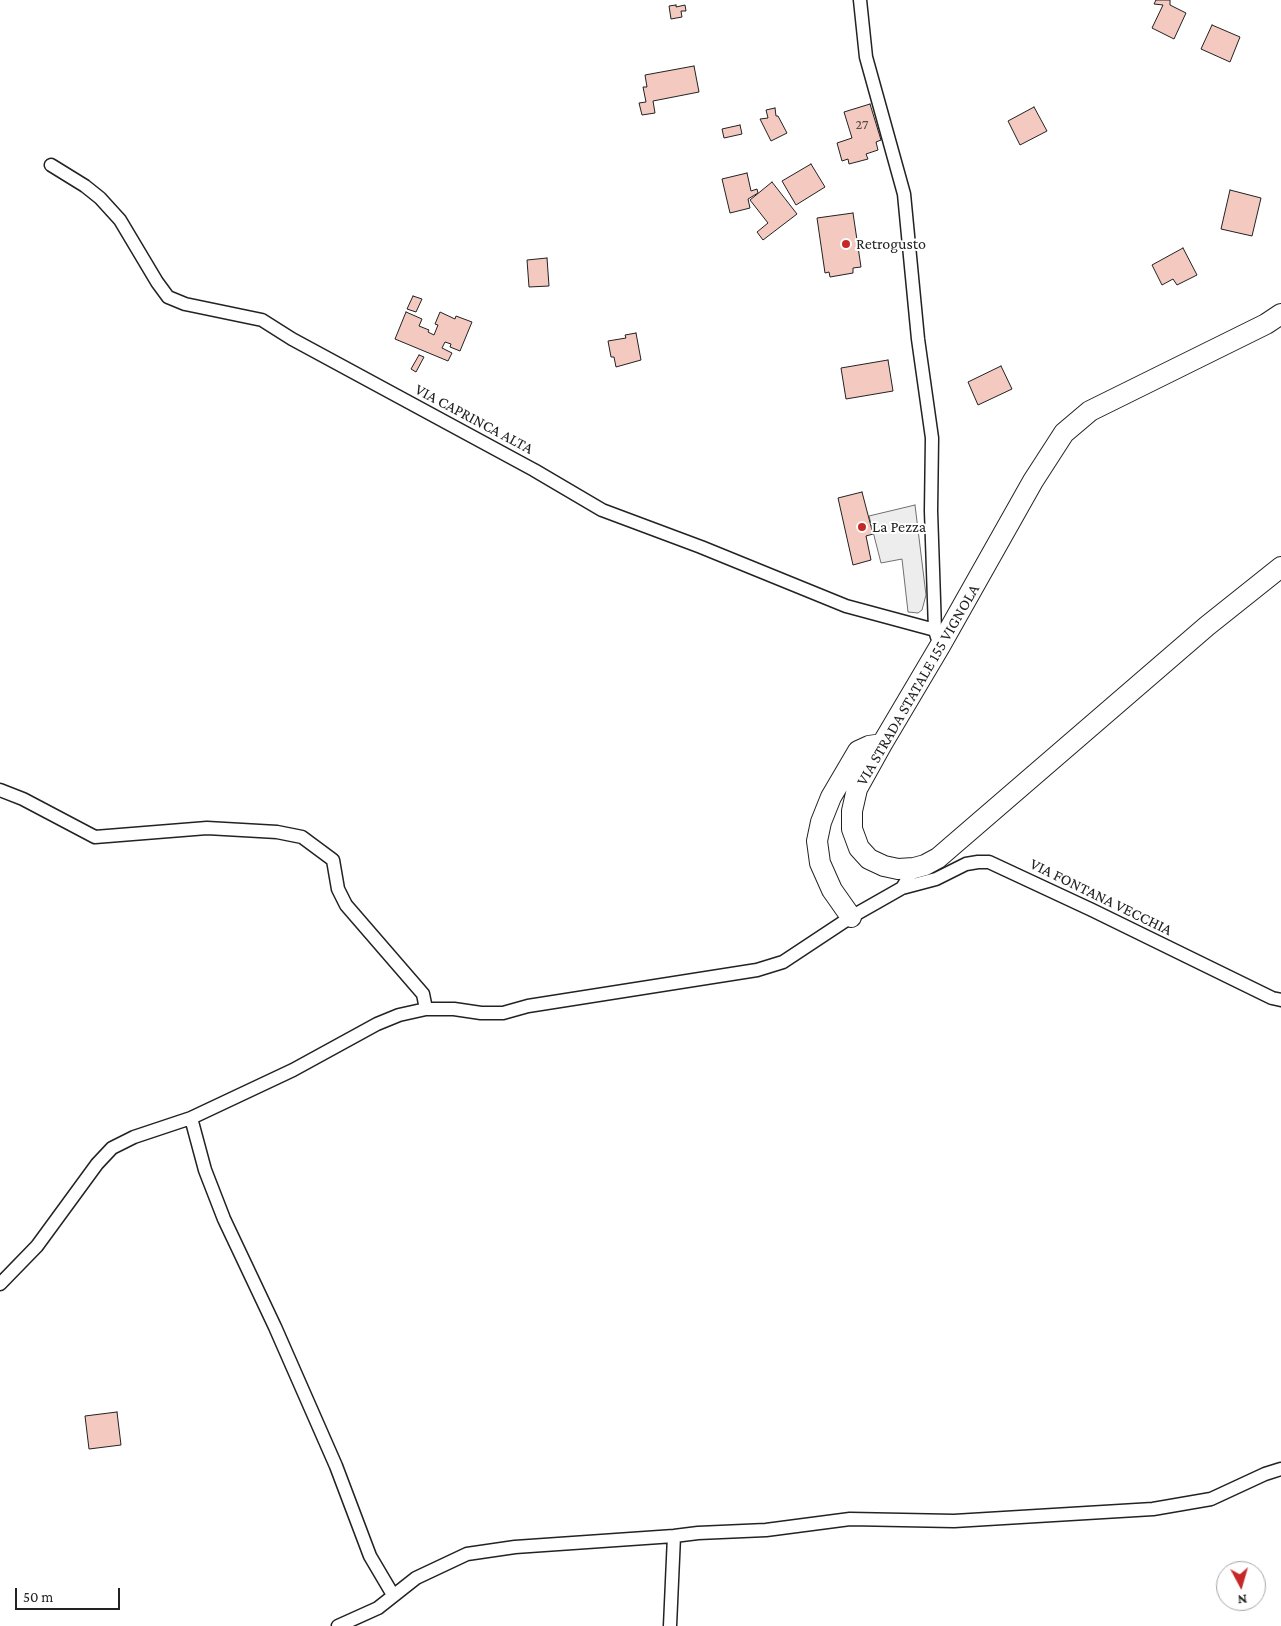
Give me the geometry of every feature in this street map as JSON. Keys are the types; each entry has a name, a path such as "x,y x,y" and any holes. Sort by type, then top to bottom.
{"main road":[{"name":"VIA STRADA STATALE 155 VIGNOLA","path":"1281,314 1266,324 1090,411 1064,433 938,638 857,789 852,811 852,829 859,848 869,859 884,866 898,869 925,865 938,858 1207,626 1281,567"},
{"path":"851,917 832,890 820,863 817,841 821,822 831,797 858,751 869,746 882,744"}],"street":[{"path":"860,0 866,57 904,194 918,339 932,438 931,511 938,638"},
{"name":"VIA CAPRINCA ALTA","path":"51,165 85,186 100,198 120,220 168,297 185,304 262,320 292,339 534,470 602,510 701,547 846,606 938,638"},
{"path":"0,790 95,836 206,828 277,832 302,837 333,860 338,889 346,905 422,994 426,1009"},
{"name":"VIA FONTANA VECCHIA","path":"902,888 936,879 966,864 989,862 1272,998 1281,1000"},
{"path":"0,1284 37,1246 97,1164 112,1148 134,1137 191,1118 293,1070 377,1024 399,1015 426,1009 454,1009 480,1013 503,1012 757,970 783,962 851,917 902,888 914,868"},
{"path":"191,1118 205,1170 224,1218 321,1430 370,1556 393,1595"},
{"path":"338,1626 378,1608 416,1578 467,1554 515,1547 698,1533 766,1530 850,1519 954,1521 1153,1509 1211,1499 1264,1474 1281,1469"},
{"path":"670,1626 674,1536"}],"shaded area":[{"path":"915,505 926,595 922,610 918,613 908,612 902,559 881,563 869,516"}],"building":[{"path":"1156,0 1170,0 1170,5 1186,13 1174,39 1152,28 1163,5 1154,4"},
{"path":"676,5 676,7 685,5 686,11 681,11 682,17 671,19 669,6"},
{"path":"1212,25 1240,37 1230,62 1201,49"},
{"path":"694,66 699,92 653,101 655,113 642,115 639,103 646,102 643,87 647,87 645,75"},
{"path":"870,104 881,140 876,142 878,150 866,154 868,159 849,164 848,159 842,161 837,143 852,138 844,112"},
{"path":"1034,107 1047,131 1020,145 1008,121"},
{"path":"775,108 776,116 778,116 787,133 771,141 760,119 768,118 766,110"},
{"path":"740,125 742,134 724,138 722,129"},
{"path":"811,164 825,187 796,205 782,181"},
{"path":"747,173 751,191 757,189 758,193 748,199 750,208 730,213 722,179"},
{"path":"772,182 797,214 763,240 757,232 768,223 750,200"},
{"path":"1230,190 1261,198 1252,236 1221,229"},
{"path":"853,213 861,267 853,268 853,273 830,277 829,272 825,273 817,218"},
{"path":"1183,248 1197,275 1177,285 1173,279 1162,285 1152,265"},
{"path":"547,258 549,286 529,287 527,260"},
{"path":"413,296 422,299 416,312 407,309"},
{"path":"406,312 422,319 419,326 429,330 428,332 434,335 438,325 435,324 440,312 455,319 456,316 472,322 460,351 450,347 451,344 445,342 442,348 452,353 448,361 395,339"},
{"path":"636,333 641,360 616,367 614,357 611,357 608,341 626,338 625,335"},
{"path":"419,355 424,357 416,372 411,369"},
{"path":"888,360 893,391 846,399 841,368"},
{"path":"1001,366 1012,389 978,405 968,382"},
{"path":"862,492 873,534 866,536 871,560 853,565 838,498"},
{"path":"117,1412 121,1445 89,1449 85,1416"}],"place":[{"name":"Retrogusto","path":"846,244"},
{"name":"La Pezza","path":"862,527"}]}
